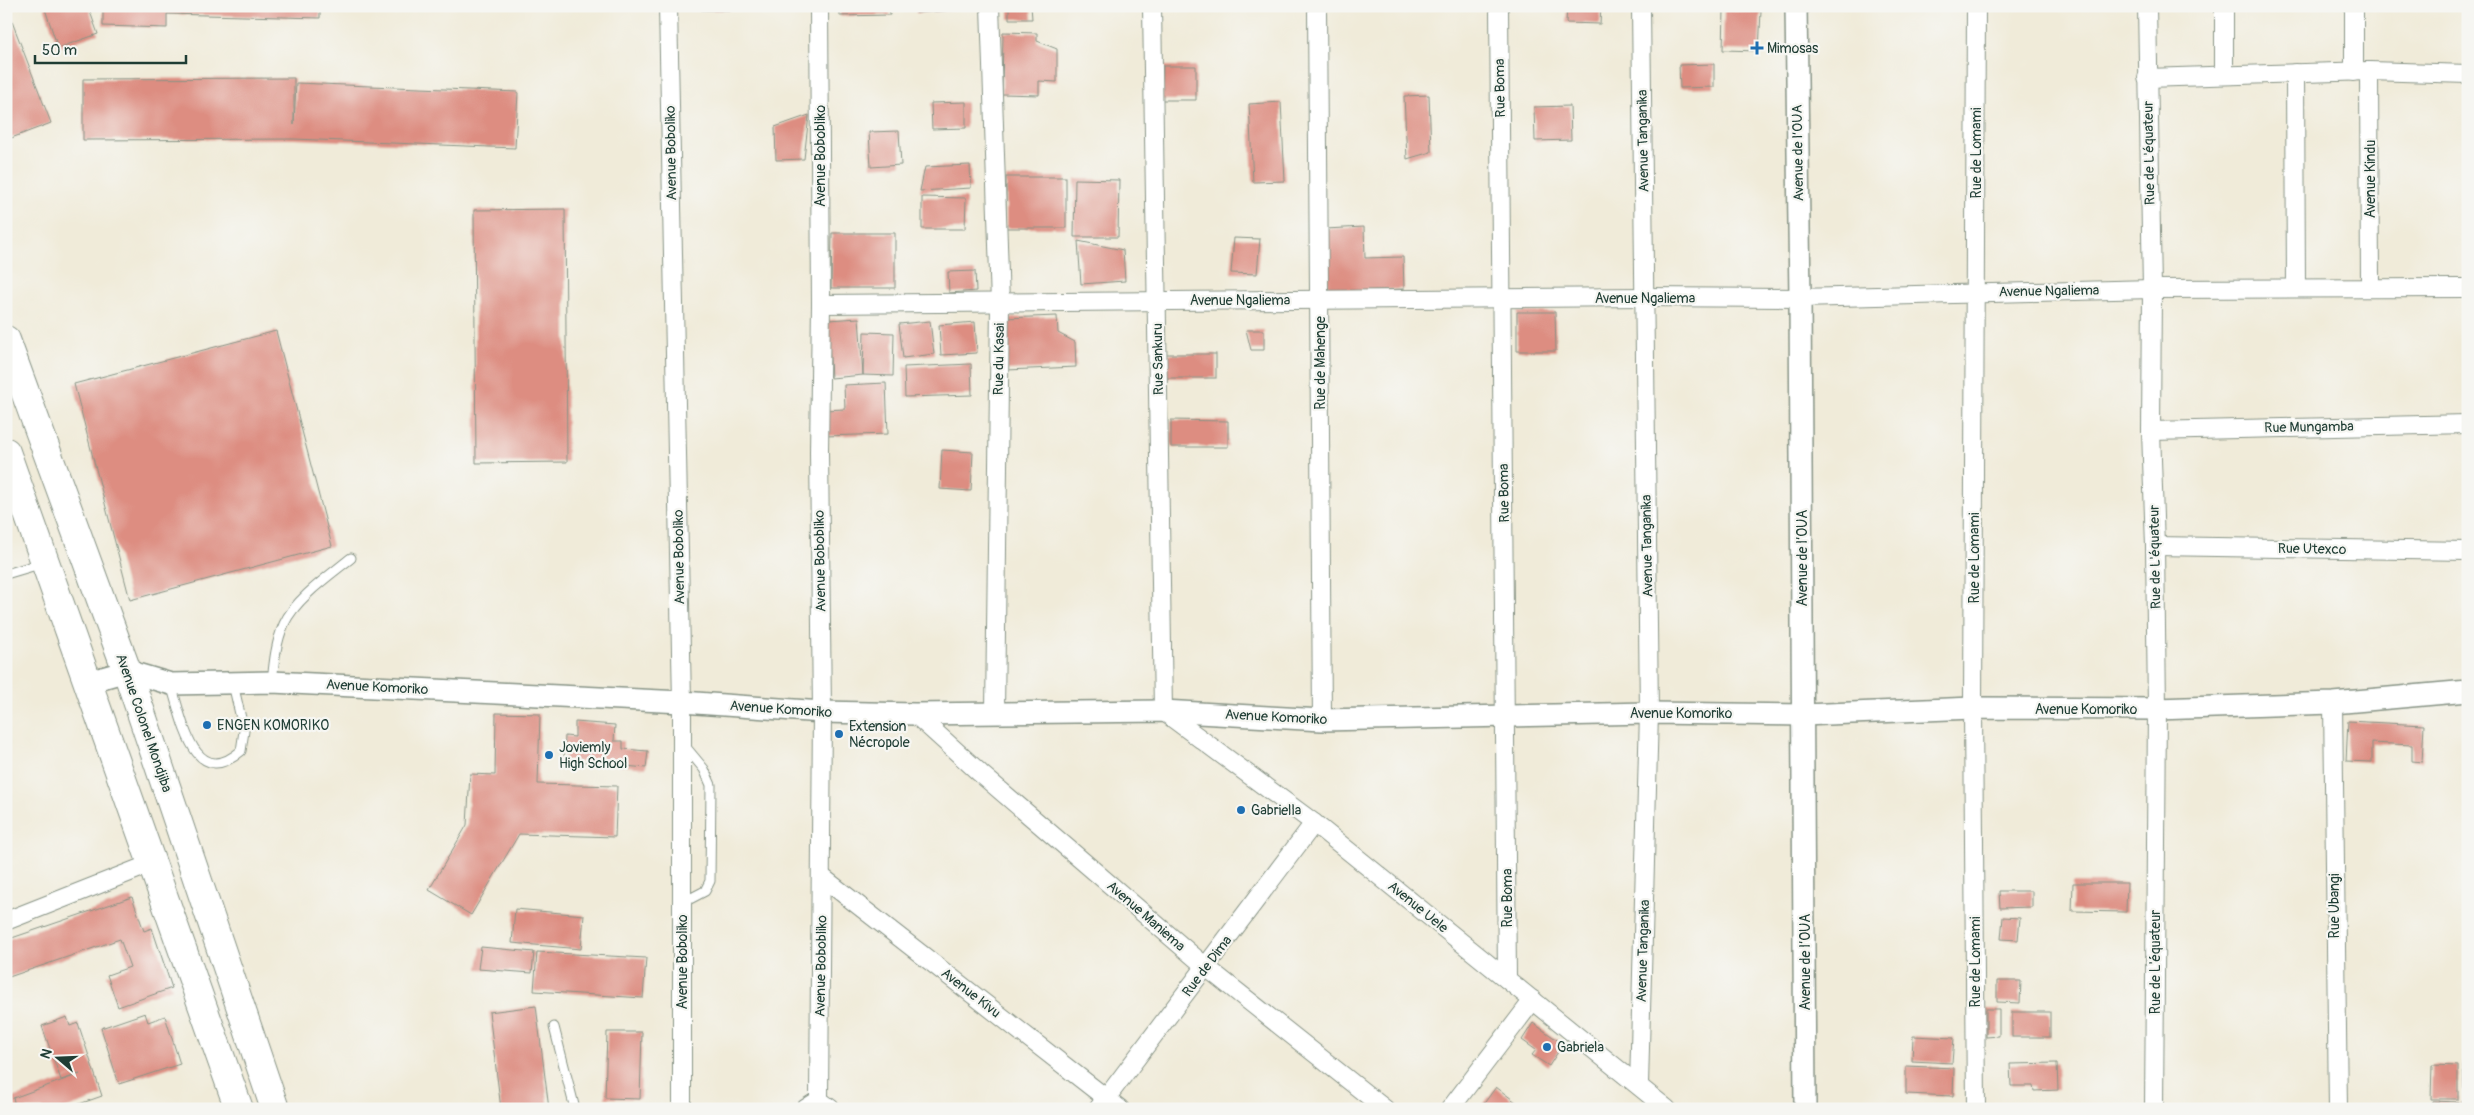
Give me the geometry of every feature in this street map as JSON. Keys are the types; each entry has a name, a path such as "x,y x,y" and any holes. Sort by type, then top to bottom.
{"main road":[{"name":"Avenue Colonel Mondjiba","path":"6,340 127,671 275,1109"},
{"path":"6,452 154,863 239,1109"}],"street":[{"name":"Avenue Boboliko","path":"668,6 682,702 682,1109"},
{"name":"Avenue Bobobliko","path":"818,1106 822,877 819,452 821,304 819,6"},
{"name":"Rue du Kasai","path":"990,6 1000,304 995,712"},
{"name":"Rue Sankuru","path":"1152,6 1163,711"},
{"name":"Rue de Mahenge","path":"1317,6 1322,720"},
{"name":"Rue Boma","path":"1499,6 1507,715 1507,979"},
{"name":"Avenue Tanganika","path":"1639,1085 1649,712 1641,6"},
{"name":"Avenue de l’OUA","path":"1796,6 1800,298 1805,1109"},
{"name":"Rue de Lomami","path":"1976,6 1973,708 1976,1109"},
{"name":"Rue de L'équateur","path":"2147,6 2152,289 2151,431 2155,546 2157,709 2154,1109"},
{"path":"2224,6 2224,75"},
{"name":"Avenue Kindu","path":"2354,6 2362,71 2370,287"},
{"path":"2147,78 2362,71 2468,74"},
{"path":"2295,73 2296,288"},
{"name":"Avenue Ngaliema","path":"821,304 1000,304 1319,299 1502,300 1645,297 1800,298 2152,289 2468,288"},
{"name":"Rue Mungamba","path":"2151,431 2468,424"},
{"name":"Rue Utexco","path":"2155,546 2468,551"},
{"name":"Avenue Komoriko","path":"127,671 171,684 272,682 682,702 822,712 915,714 1163,711 1322,720 1649,712 1803,715 1973,708 2157,709 2333,704 2468,691"},
{"path":"88,682 127,671"},
{"name":"Rue Ubangi","path":"2333,704 2338,1109"},
{"name":"Avenue Uele","path":"1163,711 1314,823 1667,1109"},
{"name":"Avenue Maniema","path":"915,714 980,773 1206,968 1385,1109"},
{"name":"Rue de Dima","path":"1108,1105 1206,968 1314,823"},
{"path":"6,921 154,863"},
{"name":"Avenue Kivu","path":"822,877 1108,1105"},
{"path":"1450,1109 1533,1000"}],"lane":[{"path":"272,682 274,655 285,623 321,582 351,558"},
{"path":"6,574 46,563"},
{"path":"171,684 191,744 198,756 207,763 218,763 229,762 242,751 244,731 233,684"},
{"path":"682,743 704,770 710,785 710,881 705,892 682,903"},
{"path":"554,1027 575,1109"}],"building":[{"path":"6,6 51,123 6,140"},
{"path":"44,6 88,6 98,34 58,48"},
{"path":"103,6 320,6 320,18 167,14 167,28 103,26"},
{"path":"702,6 730,6 730,10 702,10"},
{"path":"840,6 889,6 890,15 840,16"},
{"path":"916,6 954,6 954,10 916,13"},
{"path":"1009,6 1031,6 1032,19 1009,19"},
{"path":"1567,6 1601,6 1600,24 1566,23"},
{"path":"1724,10 1761,11 1759,51 1723,50"},
{"path":"1003,32 1037,33 1037,41 1057,49 1057,82 1039,81 1039,95 1002,94"},
{"path":"1714,64 1714,87 1680,88 1679,65"},
{"path":"1163,66 1196,66 1196,100 1162,100"},
{"path":"294,78 294,125 296,83 518,92 515,148 294,139 83,140 83,79"},
{"path":"1429,95 1431,152 1407,159 1404,96"},
{"path":"966,102 966,128 932,129 931,103"},
{"path":"1281,102 1285,181 1253,182 1249,104"},
{"path":"1570,106 1571,140 1535,141 1534,107"},
{"path":"809,115 804,159 776,160 775,127"},
{"path":"899,131 901,165 871,167 869,132"},
{"path":"970,165 971,188 920,191 925,167"},
{"path":"1006,177 1066,177 1066,228 1006,228"},
{"path":"1075,179 1119,180 1118,237 1074,237"},
{"path":"922,197 966,198 965,229 922,229"},
{"path":"565,209 567,462 476,463 474,210"},
{"path":"1364,227 1365,258 1403,257 1404,289 1328,292 1325,229"},
{"path":"832,233 895,233 895,288 831,288"},
{"path":"1234,238 1260,239 1257,274 1231,273"},
{"path":"1078,241 1123,250 1125,281 1081,284"},
{"path":"975,271 976,291 949,293 948,272"},
{"path":"1517,312 1555,312 1556,351 1517,351"},
{"path":"1057,316 1058,333 1075,342 1076,367 1007,370 1005,318"},
{"path":"859,318 863,375 831,378 828,320"},
{"path":"930,321 934,354 903,358 899,324"},
{"path":"975,322 977,353 941,355 939,325"},
{"path":"1246,330 1264,330 1264,350 1251,350"},
{"path":"276,331 332,546 130,600 74,384"},
{"path":"864,332 894,333 893,376 863,375"},
{"path":"1166,354 1216,354 1216,378 1166,378"},
{"path":"971,364 972,395 905,397 904,367"},
{"path":"886,383 888,434 825,436 824,410 845,409 844,385"},
{"path":"1171,420 1228,421 1228,447 1171,447"},
{"path":"942,450 973,452 971,491 940,489"},
{"path":"496,713 540,714 538,784 617,786 615,837 519,834 471,915 429,890 467,825 470,774 495,775"},
{"path":"2348,721 2424,725 2422,762 2412,761 2412,745 2372,743 2372,762 2346,761"},
{"path":"575,722 615,725 614,741 623,741 623,749 648,751 646,768 564,760 565,736 575,737"},
{"path":"2073,883 2127,883 2126,912 2072,911"},
{"path":"1999,891 2032,891 2032,907 2000,908"},
{"path":"132,897 144,931 152,928 172,988 118,1007 107,975 130,967 120,939 6,978 6,940"},
{"path":"515,909 584,915 581,949 512,943"},
{"path":"2003,917 2020,918 2018,940 2001,939"},
{"path":"481,947 534,952 532,973 478,969"},
{"path":"537,952 646,958 643,998 534,991"},
{"path":"1997,981 2021,981 2020,1003 1997,1002"},
{"path":"536,1006 549,1109 501,1109 489,1012"},
{"path":"1986,1009 1999,1009 1999,1036 1986,1037"},
{"path":"2012,1012 2050,1012 2050,1037 2012,1037"},
{"path":"145,1013 148,1022 165,1016 180,1064 119,1084 101,1028"},
{"path":"67,1017 70,1026 78,1023 102,1096 65,1109 16,1109 13,1098 80,1074 61,1080 42,1026"},
{"name":"Gabriela","path":"1533,1023 1563,1044 1549,1066 1532,1055 1536,1050 1522,1040"},
{"path":"607,1032 642,1032 640,1099 605,1098"},
{"path":"1913,1036 1954,1038 1952,1063 1912,1061"},
{"path":"2057,1063 2058,1090 2034,1091 2033,1086 2011,1086 2010,1064"},
{"path":"2463,1063 2468,1063 2468,1089 2464,1089"},
{"path":"2432,1065 2458,1066 2458,1099 2431,1099"},
{"path":"1906,1066 1954,1068 1953,1096 1906,1094"},
{"path":"1496,1087 1525,1109 1480,1109"},
{"path":"2433,1101 2458,1102 2457,1109 2433,1109"},
{"path":"2461,1101 2468,1101 2468,1109 2461,1109"}],"place":[{"name":"Mimosas","path":"1757,48"},
{"name":"ENGEN KOMORIKO","path":"207,725"},
{"name":"Extension Nécropole","path":"839,734"},
{"name":"Joviemly High School","path":"549,755"},
{"name":"Gabriella","path":"1241,810"},
{"name":"Gabriela","path":"1547,1047"}]}
